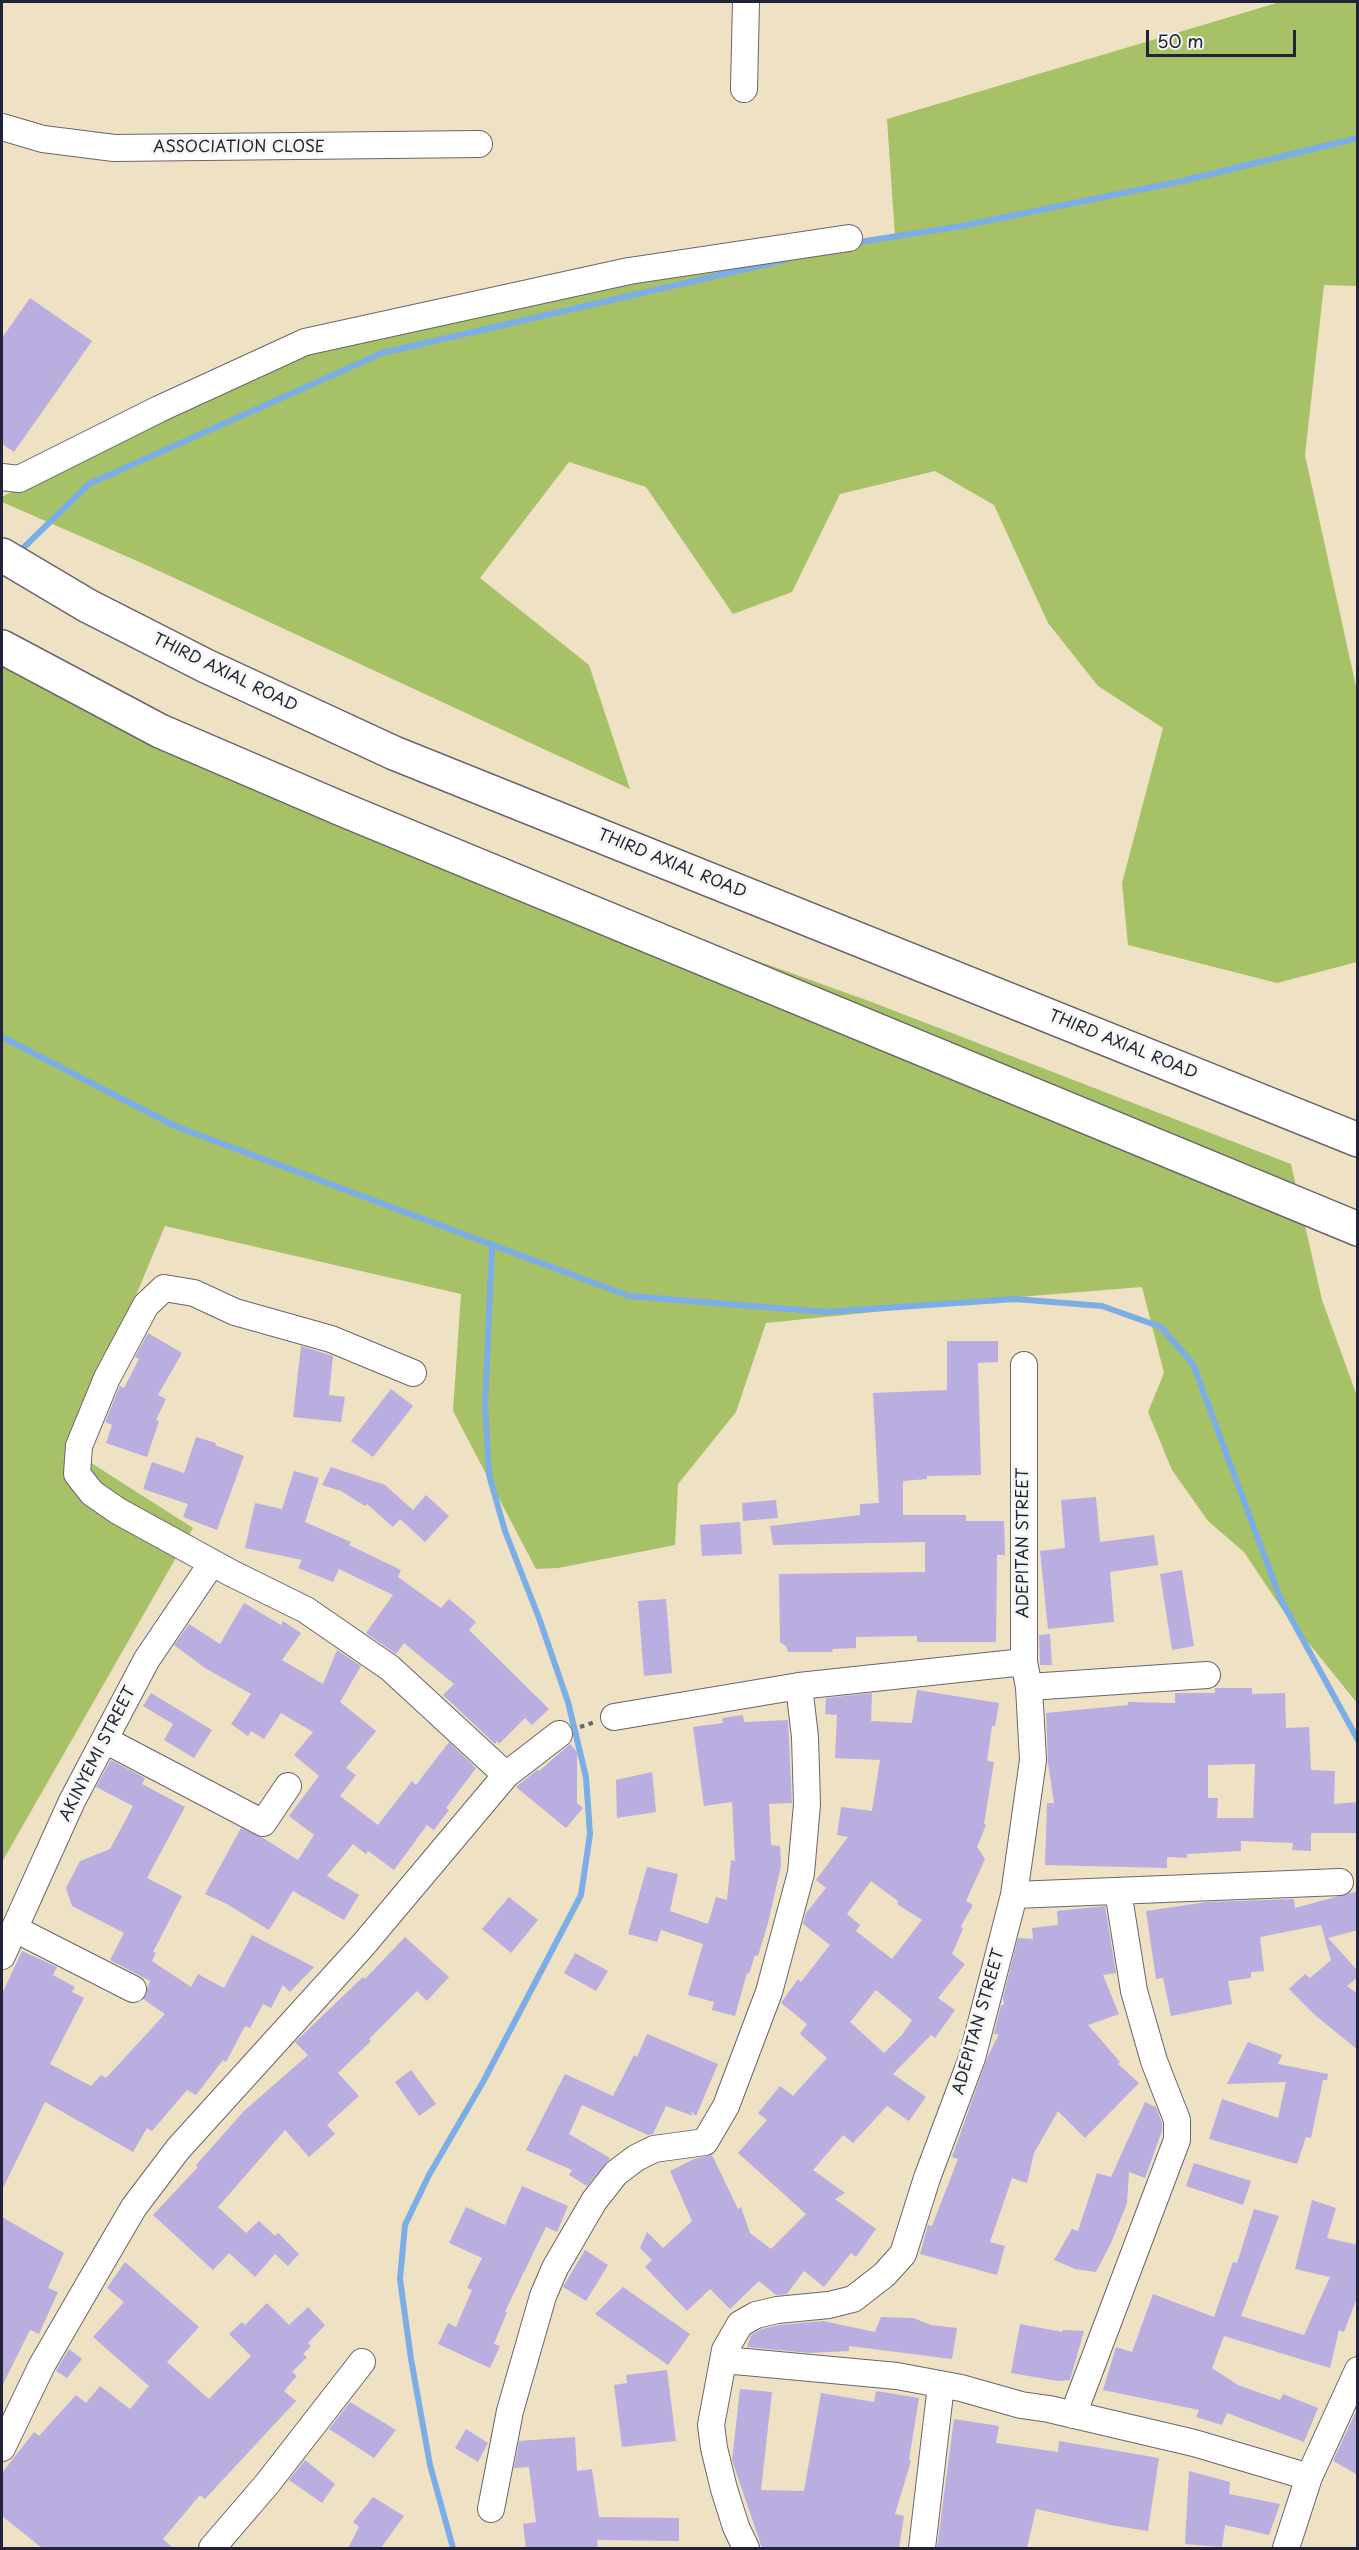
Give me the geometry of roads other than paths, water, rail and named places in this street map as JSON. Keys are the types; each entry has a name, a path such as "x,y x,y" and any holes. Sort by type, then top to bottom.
{"highway":[{"name":"THIRD AXIAL ROAD","path":"2,555 88,606 207,666 394,753 1358,1140"},
{"path":"2,647 160,731 344,810 1358,1228"}],"street":[{"path":"744,88 746,2"},
{"name":"ASSOCIATION CLOSE","path":"2,127 43,139 114,148 480,144"},
{"path":"2,477 19,479 159,409 305,342 629,271 849,238"},
{"path":"413,1373 331,1339 236,1312 194,1293 164,1288 146,1305 107,1378 79,1446 77,1474 92,1493 118,1511 212,1563 306,1610 390,1668 506,1775"},
{"name":"ADEPITAN STREET","path":"746,2548 736,2527 714,2448 711,2425 725,2350 740,2324 756,2315 777,2310 829,2305 853,2299 884,2275 903,2254 927,2178 972,2058 1014,1894 1034,1760 1029,1687 1024,1662 1024,1365"},
{"name":"AKINYEMI STREET","path":"2,1956 72,1801 147,1659 212,1563"},
{"path":"607,1719 799,1686 1024,1662"},
{"path":"1029,1687 1207,1675"},
{"path":"491,2509 510,2411 543,2296 555,2268 594,2201 616,2173 636,2157 654,2149 705,2142 726,2106 765,2002 791,1917 801,1873 807,1804 805,1737 799,1686"},
{"path":"2,2448 42,2365 107,2253 134,2207 171,2157 364,1944 506,1775 564,1732"},
{"path":"105,1740 263,1823 288,1786"},
{"path":"1014,1894 1340,1882"},
{"path":"1073,2415 1178,2140 1177,2120 1154,2061 1134,1991 1118,1891"},
{"path":"15,1929 133,1989"},
{"path":"724,2360 897,2376 1194,2443 1309,2477"},
{"path":"212,2548 267,2484 362,2362"},
{"path":"1286,2548 1309,2477 1358,2370"},
{"path":"922,2548 941,2385"}],"waterway":[{"path":"853,243 962,226 1182,181 1358,138"},
{"path":"19,552 89,484 382,353 785,260"},
{"path":"2,1037 175,1126 629,1296 826,1312 1015,1299 1102,1306 1161,1327 1193,1364 1280,1598 1358,1740"},
{"path":"453,2548 430,2465 411,2359 400,2279 405,2225 429,2175 483,2082 581,1895 590,1834 586,1777 568,1702 539,1618 505,1531 489,1475 485,1405 492,1246"}]}
